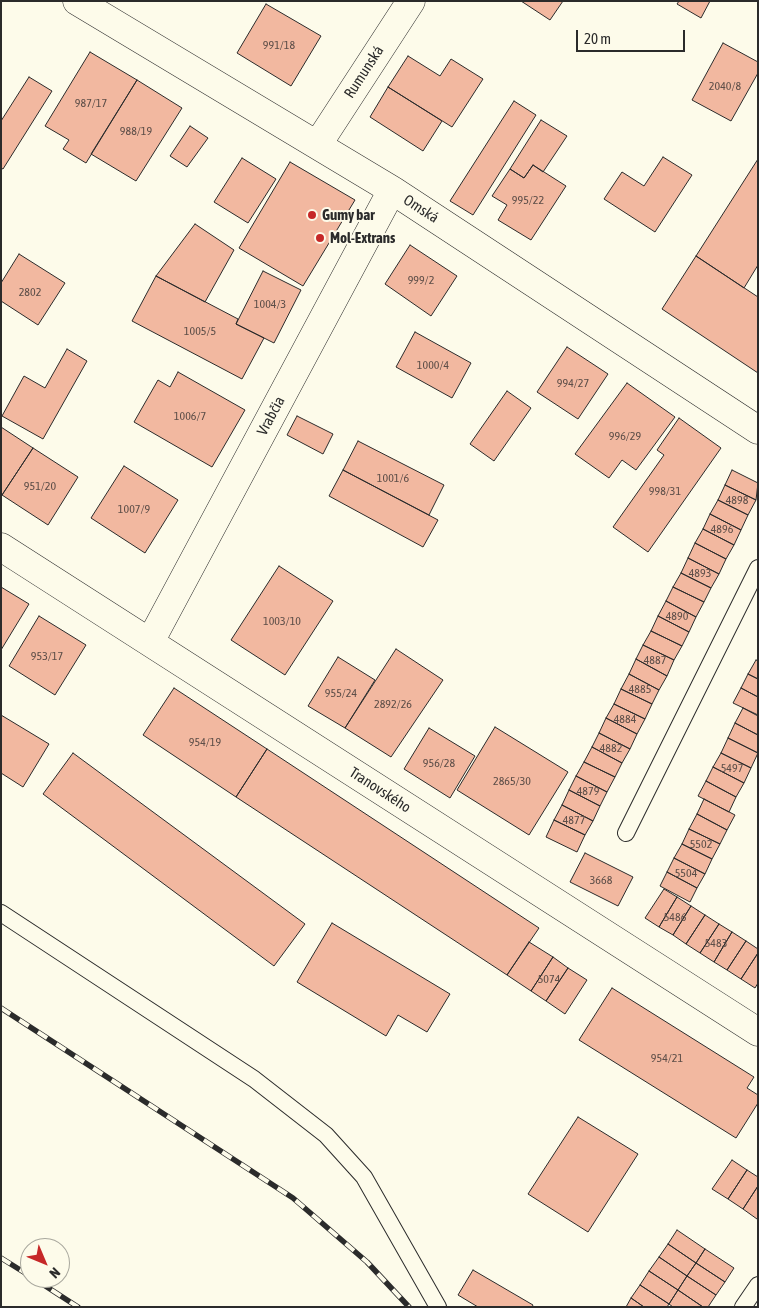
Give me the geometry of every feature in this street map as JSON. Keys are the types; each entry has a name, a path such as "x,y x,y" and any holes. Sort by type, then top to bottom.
{"street":[{"name":"Omská","path":"77,1 392,190 758,430"},
{"name":"Rumunská","path":"318,144 410,1"},
{"name":"Vrabčia","path":"150,642 392,190"},
{"name":"Tranovského","path":"1,547 758,1032"}],"lane":[{"path":"626,832 758,568"},
{"path":"1,913 254,1079 326,1135 364,1177 438,1307"},
{"path":"743,1307 758,1285"}],"building":[{"path":"521,1 563,1 550,20"},
{"path":"679,1 710,1 701,18 677,4"},
{"path":"266,4 321,36 291,86 237,53"},
{"path":"723,43 758,62 758,73 731,121 692,100"},
{"path":"90,52 137,80 86,163 63,149 69,140 45,126"},
{"path":"408,56 440,76 451,59 483,79 452,127 388,87"},
{"path":"29,77 52,91 3,169 1,168 1,121"},
{"path":"137,80 182,108 136,181 91,154"},
{"path":"388,87 442,121 423,151 370,117"},
{"path":"514,101 536,115 473,215 450,201"},
{"path":"541,120 567,136 543,172 533,165 524,178 510,169"},
{"path":"190,126 208,138 187,167 170,156"},
{"path":"663,157 692,175 655,232 604,199 622,172 644,186"},
{"path":"242,158 276,179 248,223 214,202"},
{"path":"758,159 758,265 744,288 696,256"},
{"path":"290,162 355,200 303,286 239,248"},
{"path":"533,165 566,186 531,240 498,220 507,205 492,196 510,169 524,178"},
{"path":"195,224 234,250 205,302 156,276"},
{"path":"410,245 457,276 431,316 385,284"},
{"path":"19,254 65,283 38,325 1,301 1,283"},
{"path":"696,256 758,297 758,373 662,309"},
{"path":"263,271 301,290 274,343 236,324"},
{"path":"156,276 238,319 236,324 264,338 242,379 132,321"},
{"path":"415,332 471,363 452,398 396,367"},
{"path":"567,347 608,374 578,419 537,392"},
{"path":"67,349 87,361 43,439 2,416 24,376 45,388"},
{"path":"178,372 245,410 212,467 134,422 158,380 170,387"},
{"path":"627,383 675,417 636,470 622,460 609,478 575,454"},
{"path":"507,391 531,408 494,461 470,444"},
{"path":"297,416 333,434 323,454 287,435"},
{"path":"679,418 721,448 648,552 613,527 664,455 657,450"},
{"path":"1,427 33,448 2,495 1,495"},
{"path":"358,441 444,485 429,515 343,470"},
{"path":"33,448 78,477 48,525 2,495"},
{"path":"124,466 178,500 145,553 91,518"},
{"path":"343,470 438,520 423,547 329,496"},
{"path":"732,470 758,483 756,500 725,485"},
{"path":"725,485 756,500 748,515 718,500"},
{"path":"718,500 748,515 741,530 710,514"},
{"path":"710,514 741,530 734,545 703,529"},
{"path":"703,529 734,545 726,559 695,543"},
{"path":"695,543 726,559 719,574 688,558"},
{"path":"688,558 719,574 711,588 681,573"},
{"path":"279,566 333,601 285,675 231,640"},
{"path":"681,573 711,588 704,602 673,587"},
{"path":"1,587 29,604 1,650"},
{"path":"673,587 704,602 696,617 666,601"},
{"path":"666,601 696,617 689,632 658,616"},
{"path":"39,616 86,645 55,695 9,666"},
{"path":"658,616 689,632 682,646 651,631"},
{"path":"651,631 682,646 674,660 643,645"},
{"path":"643,645 674,660 667,676 636,659"},
{"path":"396,649 443,680 391,757 345,728"},
{"path":"338,657 375,680 345,728 308,706"},
{"path":"636,659 667,676 659,690 629,674"},
{"path":"756,660 758,661 758,679 748,674"},
{"path":"629,674 659,690 652,704 621,689"},
{"path":"748,674 758,679 758,697 741,688"},
{"path":"174,688 267,749 236,797 143,735"},
{"path":"741,688 758,697 758,715 733,703"},
{"path":"621,689 652,704 645,719 614,704"},
{"path":"614,704 645,719 637,734 606,718"},
{"path":"743,708 758,716 758,735 735,723"},
{"path":"1,715 49,744 23,787 1,773"},
{"path":"606,718 637,734 630,749 599,733"},
{"path":"735,723 758,735 758,753 728,738"},
{"path":"495,727 568,772 529,835 457,790"},
{"path":"429,728 475,756 450,798 404,769"},
{"path":"599,733 630,749 622,763 592,747"},
{"path":"728,738 758,753 751,768 721,753"},
{"path":"592,747 622,763 615,777 584,762"},
{"path":"267,749 539,928 507,975 236,797"},
{"path":"73,753 305,924 274,966 43,794"},
{"path":"721,753 751,768 744,783 713,767"},
{"path":"584,762 615,777 607,792 576,776"},
{"path":"713,767 744,783 736,797 706,781"},
{"path":"576,776 607,792 600,806 569,790"},
{"path":"706,781 736,797 729,812 698,796"},
{"path":"569,790 600,806 593,821 562,805"},
{"path":"704,799 735,815 727,830 697,814"},
{"path":"562,805 593,821 585,835 554,820"},
{"path":"697,814 727,830 720,844 689,829"},
{"path":"554,820 585,835 577,852 546,837"},
{"path":"689,829 720,844 712,859 682,844"},
{"path":"682,844 712,859 705,874 674,858"},
{"path":"585,853 633,877 618,906 570,882"},
{"path":"674,858 705,874 697,888 667,872"},
{"path":"667,872 697,888 690,902 660,886"},
{"path":"664,889 677,897 659,927 645,918"},
{"path":"677,897 691,906 673,935 659,927"},
{"path":"691,906 705,915 686,944 673,935"},
{"path":"705,915 719,924 700,953 686,944"},
{"path":"332,923 450,994 427,1032 398,1015 386,1036 297,982"},
{"path":"719,924 732,932 714,962 700,953"},
{"path":"732,932 746,941 727,970 714,962"},
{"path":"746,941 758,949 758,953 741,979 727,970"},
{"path":"529,942 553,957 531,991 507,975"},
{"path":"758,953 758,983 755,988 741,979"},
{"path":"553,957 568,968 546,1001 531,991"},
{"path":"568,968 587,980 565,1014 546,1001"},
{"path":"612,988 754,1077 747,1088 758,1095 758,1103 736,1138 579,1040"},
{"path":"578,1117 638,1154 588,1232 528,1194"},
{"path":"732,1160 747,1170 728,1199 712,1189"},
{"path":"747,1170 758,1177 758,1186 743,1209 728,1199"},
{"path":"758,1186 758,1218 757,1219 743,1209"},
{"path":"677,1230 705,1249 696,1263 668,1244"},
{"path":"668,1244 696,1263 687,1276 659,1257"},
{"path":"705,1249 734,1268 725,1282 696,1263"},
{"path":"659,1257 687,1276 678,1290 649,1271"},
{"path":"696,1263 725,1282 716,1295 687,1276"},
{"path":"473,1270 533,1305 532,1307 478,1307 458,1295"},
{"path":"649,1271 678,1290 669,1304 640,1285"},
{"path":"687,1276 716,1295 708,1307 703,1307 678,1290"},
{"path":"640,1285 669,1304 667,1307 644,1307 631,1298"},
{"path":"678,1290 703,1307 673,1307 669,1304"},
{"path":"631,1298 644,1307 626,1307"}],"railway":[{"path":"1,1008 293,1198 367,1262 409,1307"},
{"path":"1,1258 20,1270"},
{"path":"49,1288 78,1307"}],"place":[{"name":"Gumy bar","path":"312,215"},
{"name":"Mol-Extrans","path":"320,238"}]}
